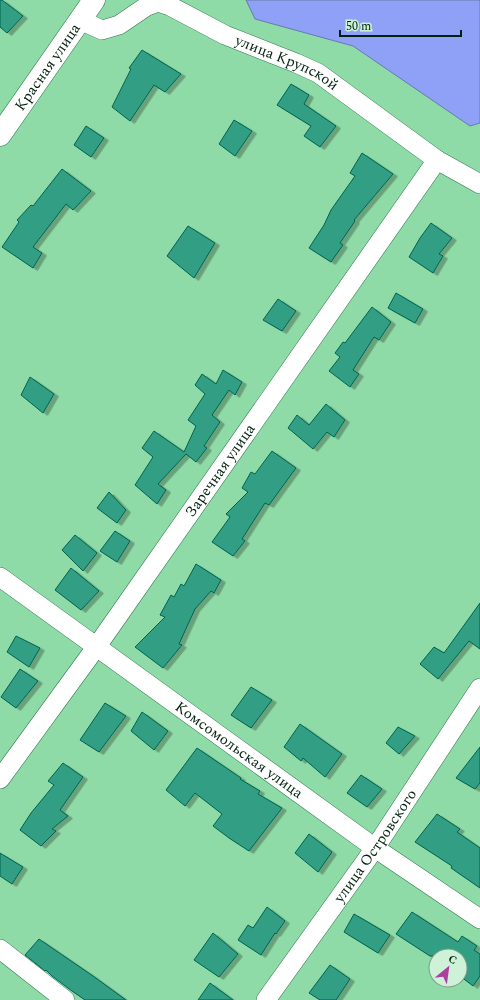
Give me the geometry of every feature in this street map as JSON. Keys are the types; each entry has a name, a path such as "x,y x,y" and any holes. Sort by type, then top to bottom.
{"main road":[{"name":"Красная улица","path":"0,135 94,0"}],"street":[{"name":"улица Крупской","path":"80,20 102,30 119,24 146,6 158,2 170,6 225,35 318,73 438,160 480,184"},
{"name":"Заречная улица","path":"0,779 97,646 438,160"},
{"name":"Комсомольская улица","path":"0,577 375,848 480,919"},
{"name":"улица Островского","path":"266,1000 375,848 480,688"},
{"path":"0,949 65,1000"}],"water":[{"path":"246,0 480,0 480,123 470,126 353,46 255,19"}],"building":[{"path":"0,0 23,16 7,33 0,27"},
{"path":"142,50 181,74 165,92 154,85 130,121 112,107 131,69 129,68"},
{"path":"291,84 309,95 304,104 336,126 320,147 304,136 311,126 277,105"},
{"path":"234,120 252,131 235,156 219,144"},
{"path":"86,126 104,138 91,157 74,145"},
{"path":"362,153 393,174 354,220 355,221 340,243 343,245 331,262 309,248 324,225 331,210 355,176 350,173"},
{"path":"62,169 91,191 73,210 66,204 33,247 42,253 33,268 2,247 19,222 17,220 31,205 33,206"},
{"path":"431,223 452,238 439,254 443,256 433,273 409,257"},
{"path":"188,226 215,243 194,278 167,256"},
{"path":"396,293 423,309 415,323 388,308"},
{"path":"278,299 296,311 282,331 263,320"},
{"path":"372,307 391,322 379,340 374,337 353,370 359,374 350,387 329,371 340,357 335,353 343,342 345,343"},
{"path":"223,370 242,382 235,395 229,390 212,415 220,422 204,446 207,448 196,462 186,454 158,484 166,490 157,504 135,485 153,457 142,448 154,431 184,452 196,426 188,420 205,394 195,385 202,374 216,384"},
{"path":"30,377 54,394 43,413 21,395"},
{"path":"326,404 345,420 334,437 327,432 313,449 288,428 297,415 309,425"},
{"path":"272,451 296,468 269,505 265,503 242,539 245,541 233,556 212,542 230,517 226,514 248,492 242,488 251,472 255,474"},
{"path":"109,492 126,510 117,523 97,508"},
{"path":"115,531 130,541 117,562 100,551"},
{"path":"75,535 97,553 83,571 62,550"},
{"path":"196,564 221,580 214,593 211,591 195,609 179,644 182,645 163,668 135,647 165,617 160,615 171,595 174,597 181,584 184,586"},
{"path":"71,568 99,591 81,610 55,590"},
{"path":"480,603 480,649 469,641 438,679 420,664 434,647 444,653"},
{"path":"16,636 40,648 29,667 7,652"},
{"path":"20,669 38,681 16,708 1,697"},
{"path":"251,687 272,700 251,728 231,715"},
{"path":"105,703 126,716 99,752 80,740"},
{"path":"142,712 168,731 154,750 131,731"},
{"path":"300,724 342,754 325,777 303,758 301,761 284,747"},
{"path":"398,727 415,736 399,754 386,743"},
{"path":"480,747 480,783 475,789 456,778"},
{"path":"197,748 241,778 240,779 260,791 258,794 282,808 249,851 213,826 222,814 195,793 185,806 166,790"},
{"path":"63,763 83,777 60,810 68,816 52,829 56,831 41,846 20,830 31,813 54,785 48,781"},
{"path":"361,775 382,789 367,807 347,793"},
{"path":"437,814 460,829 457,832 480,848 480,888 451,868 452,866 415,842"},
{"path":"309,834 332,852 318,872 295,853"},
{"path":"0,853 23,867 12,884 0,876"},
{"path":"267,907 285,921 276,934 275,933 261,955 238,940 248,925 253,928"},
{"path":"412,912 458,942 462,936 477,946 474,950 480,954 480,976 473,986 468,982 468,948 428,948 428,955 396,934"},
{"path":"354,914 390,935 378,953 344,932"},
{"path":"213,933 238,954 219,977 194,960"},
{"path":"39,939 126,1000 85,1000 72,991 25,955"},
{"path":"330,965 350,979 336,1000 320,1000 309,993"},
{"path":"210,983 233,1000 198,1000"}]}
